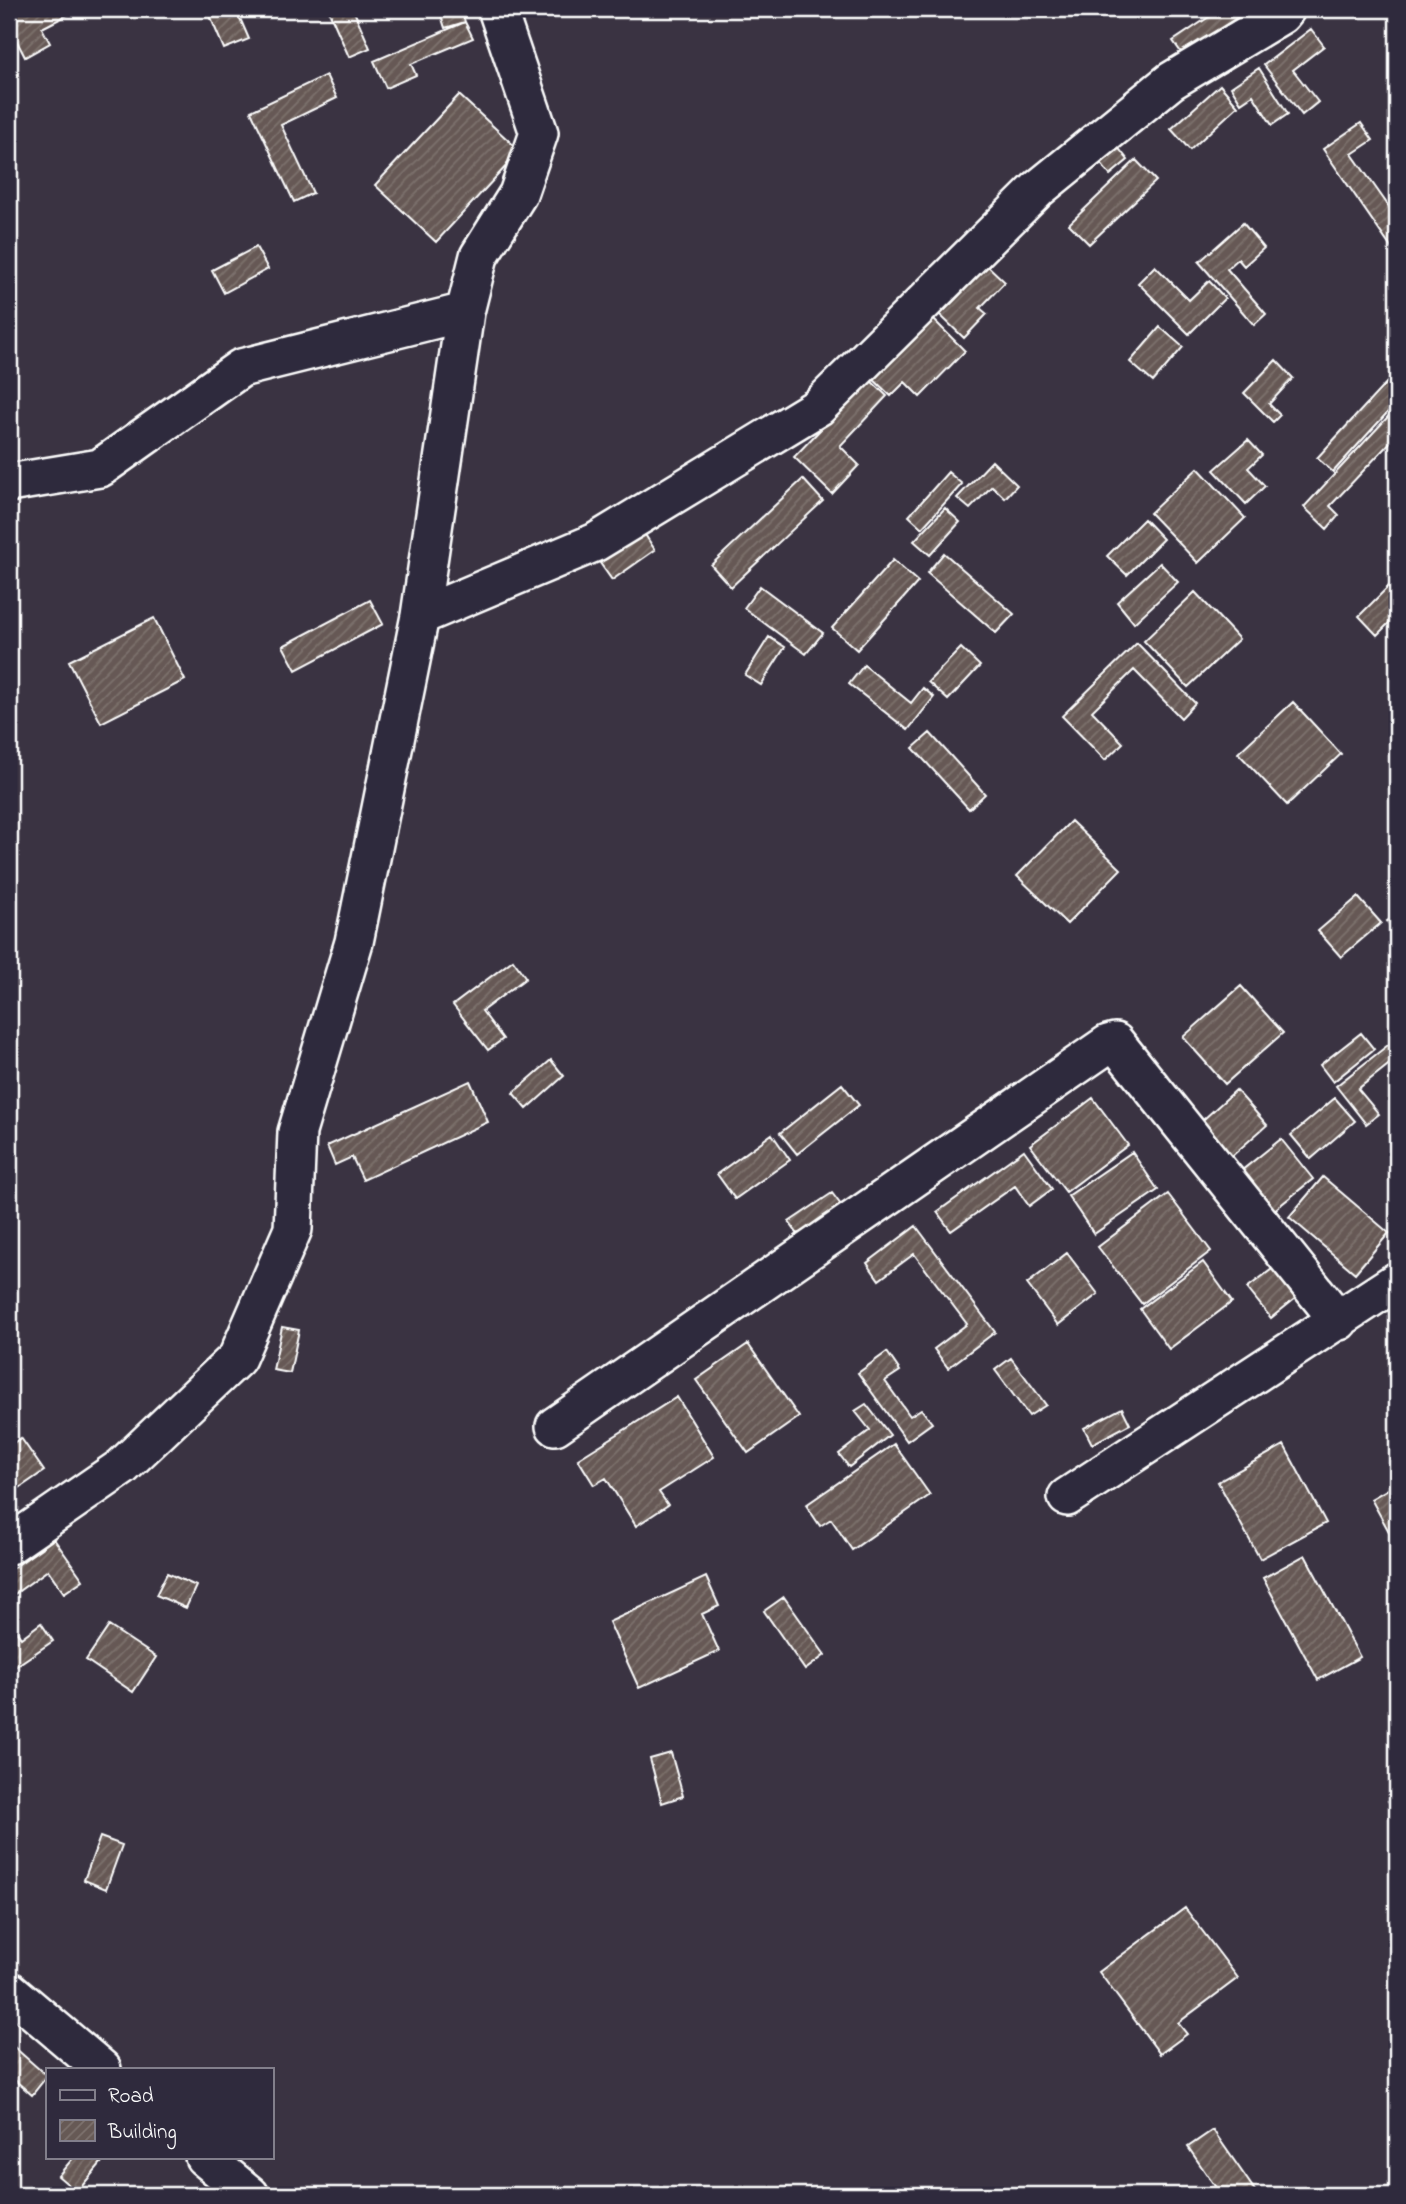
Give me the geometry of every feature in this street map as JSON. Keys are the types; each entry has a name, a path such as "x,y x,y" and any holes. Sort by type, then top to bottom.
{"street":[{"path":"9,1545 122,1467 237,1358 293,1229 298,1132 354,942 420,616 465,312 479,256 518,194 538,132 497,9"},
{"path":"420,616 596,542 818,407 1038,189 1171,81 1281,15 1286,9"},
{"path":"9,483 100,468 241,368 465,312"},
{"path":"555,1426 1096,1052 1115,1042 1339,1321"},
{"path":"1067,1497 1397,1281"},
{"path":"9,1990 101,2068"},
{"path":"205,2158 250,2195"}],"building":[{"path":"9,9 79,9 42,28 50,43 25,57 9,26"},
{"path":"207,9 236,9 249,39 224,49"},
{"path":"328,9 353,9 370,48 349,57"},
{"path":"439,9 461,9 465,22 445,28"},
{"path":"1221,9 1234,9 1239,16 1183,55 1173,41"},
{"path":"465,22 473,38 411,64 416,75 386,88 374,61"},
{"path":"1311,29 1324,46 1293,70 1318,102 1302,115 1264,65"},
{"path":"1259,68 1288,114 1272,125 1253,95 1241,103 1231,87"},
{"path":"326,75 337,98 281,125 313,193 294,202 251,111"},
{"path":"1220,85 1238,106 1190,150 1171,129"},
{"path":"459,95 520,151 436,242 375,185"},
{"path":"1361,123 1373,140 1352,154 1397,218 1397,250 1394,252 1323,149"},
{"path":"1113,141 1128,160 1110,175 1094,155"},
{"path":"1136,160 1156,181 1089,244 1069,224"},
{"path":"1243,223 1264,248 1244,266 1238,259 1227,269 1266,314 1254,325 1199,262"},
{"path":"256,247 268,269 224,293 212,270"},
{"path":"988,266 1005,282 980,308 987,314 964,338 940,315"},
{"path":"1155,266 1189,300 1209,281 1225,298 1189,334 1138,283"},
{"path":"932,318 965,351 920,397 905,382 891,396 872,378"},
{"path":"1160,327 1183,347 1153,382 1130,362"},
{"path":"1276,360 1293,378 1269,404 1280,415 1273,422 1244,393"},
{"path":"869,379 887,396 840,446 859,465 832,494 794,457"},
{"path":"1389,380 1397,388 1397,402 1333,472 1317,458"},
{"path":"1397,407 1397,435 1330,506 1339,515 1327,529 1304,507"},
{"path":"1248,440 1262,455 1248,468 1265,486 1246,504 1214,470"},
{"path":"992,461 1017,485 1005,498 992,486 970,509 957,498"},
{"path":"1198,468 1245,518 1198,563 1150,513"},
{"path":"948,472 962,484 922,528 909,516"},
{"path":"803,479 823,501 731,587 711,565"},
{"path":"945,508 960,522 930,555 914,541"},
{"path":"1144,519 1163,539 1127,575 1107,556"},
{"path":"644,533 655,550 612,580 600,563"},
{"path":"944,553 1014,614 996,633 927,573"},
{"path":"893,560 918,582 857,650 832,628"},
{"path":"1160,563 1178,582 1134,623 1117,602"},
{"path":"1397,578 1397,615 1377,635 1359,616"},
{"path":"760,586 823,633 806,654 744,608"},
{"path":"1195,592 1239,639 1188,687 1144,641"},
{"path":"370,600 383,624 296,670 283,646"},
{"path":"154,618 185,680 101,723 69,661"},
{"path":"769,637 785,647 761,685 745,675"},
{"path":"1137,643 1195,703 1181,718 1134,670 1092,711 1123,743 1105,760 1062,716"},
{"path":"961,648 980,666 948,700 928,682"},
{"path":"864,665 911,703 923,688 934,697 908,730 849,684"},
{"path":"1293,702 1341,754 1287,805 1238,753"},
{"path":"930,733 985,794 969,809 913,748"},
{"path":"1071,821 1121,869 1067,924 1017,876"},
{"path":"1358,897 1381,923 1341,957 1318,931"},
{"path":"1397,915 1397,937 1387,921"},
{"path":"513,960 526,978 482,1011 503,1039 488,1050 453,1005"},
{"path":"1241,986 1283,1033 1225,1084 1183,1037"},
{"path":"1361,1033 1374,1049 1333,1082 1320,1065"},
{"path":"1397,1038 1397,1058 1358,1089 1379,1114 1366,1124 1336,1086"},
{"path":"551,1060 564,1076 527,1109 513,1093"},
{"path":"470,1081 488,1122 363,1180 352,1157 335,1165 327,1146"},
{"path":"842,1084 859,1105 797,1154 780,1133"},
{"path":"1236,1090 1267,1125 1225,1162 1194,1128"},
{"path":"1093,1098 1128,1145 1066,1192 1030,1145"},
{"path":"1335,1098 1355,1121 1311,1159 1291,1135"},
{"path":"772,1134 790,1160 735,1199 717,1174"},
{"path":"1281,1139 1313,1179 1263,1219 1231,1179"},
{"path":"1024,1150 1052,1189 1029,1206 1015,1186 951,1231 937,1212"},
{"path":"1132,1152 1158,1190 1094,1234 1068,1196"},
{"path":"1323,1177 1389,1233 1355,1273 1289,1217"},
{"path":"832,1193 844,1209 802,1240 789,1222"},
{"path":"1168,1194 1211,1251 1142,1304 1098,1247"},
{"path":"916,1226 995,1332 948,1368 934,1349 967,1324 914,1254 879,1280 867,1263"},
{"path":"1067,1253 1098,1294 1058,1325 1027,1284"},
{"path":"1203,1262 1232,1302 1169,1349 1140,1309"},
{"path":"1280,1263 1302,1293 1271,1318 1247,1288"},
{"path":"282,1327 299,1330 290,1373 273,1370"},
{"path":"748,1344 799,1417 748,1453 696,1380"},
{"path":"887,1352 900,1371 885,1381 910,1416 921,1409 932,1423 907,1441 858,1373"},
{"path":"1011,1358 1046,1405 1029,1416 995,1370"},
{"path":"677,1397 714,1457 659,1492 668,1505 636,1526 606,1478 594,1485 578,1459"},
{"path":"866,1404 890,1435 849,1467 839,1454 870,1430 855,1411"},
{"path":"1122,1408 1130,1424 1092,1444 1084,1428"},
{"path":"21,1438 44,1471 9,1495 9,1460 12,1458 9,1446"},
{"path":"894,1444 930,1495 852,1550 831,1519 820,1526 806,1505"},
{"path":"1284,1445 1326,1523 1260,1559 1218,1482"},
{"path":"1397,1484 1397,1546 1371,1499"},
{"path":"54,1539 83,1580 64,1593 48,1570 9,1598 9,1571"},
{"path":"1305,1555 1360,1657 1318,1680 1263,1578"},
{"path":"167,1573 196,1586 186,1608 156,1595"},
{"path":"706,1577 719,1606 702,1614 719,1651 639,1688 609,1622"},
{"path":"784,1597 825,1655 805,1670 764,1611"},
{"path":"9,1620 21,1638 41,1623 53,1641 13,1668 9,1662"},
{"path":"109,1626 156,1657 133,1692 86,1660"},
{"path":"671,1753 683,1796 662,1803 650,1759"},
{"path":"1397,1794 1397,1814 1388,1801"},
{"path":"100,1837 122,1845 106,1889 84,1880"},
{"path":"1185,1908 1238,1978 1178,2023 1187,2034 1160,2054 1099,1972"},
{"path":"14,2047 46,2075 32,2095 9,2075 9,2053"},
{"path":"1213,2130 1258,2195 1221,2195 1188,2147"},
{"path":"73,2158 105,2158 77,2192 58,2176"}]}
